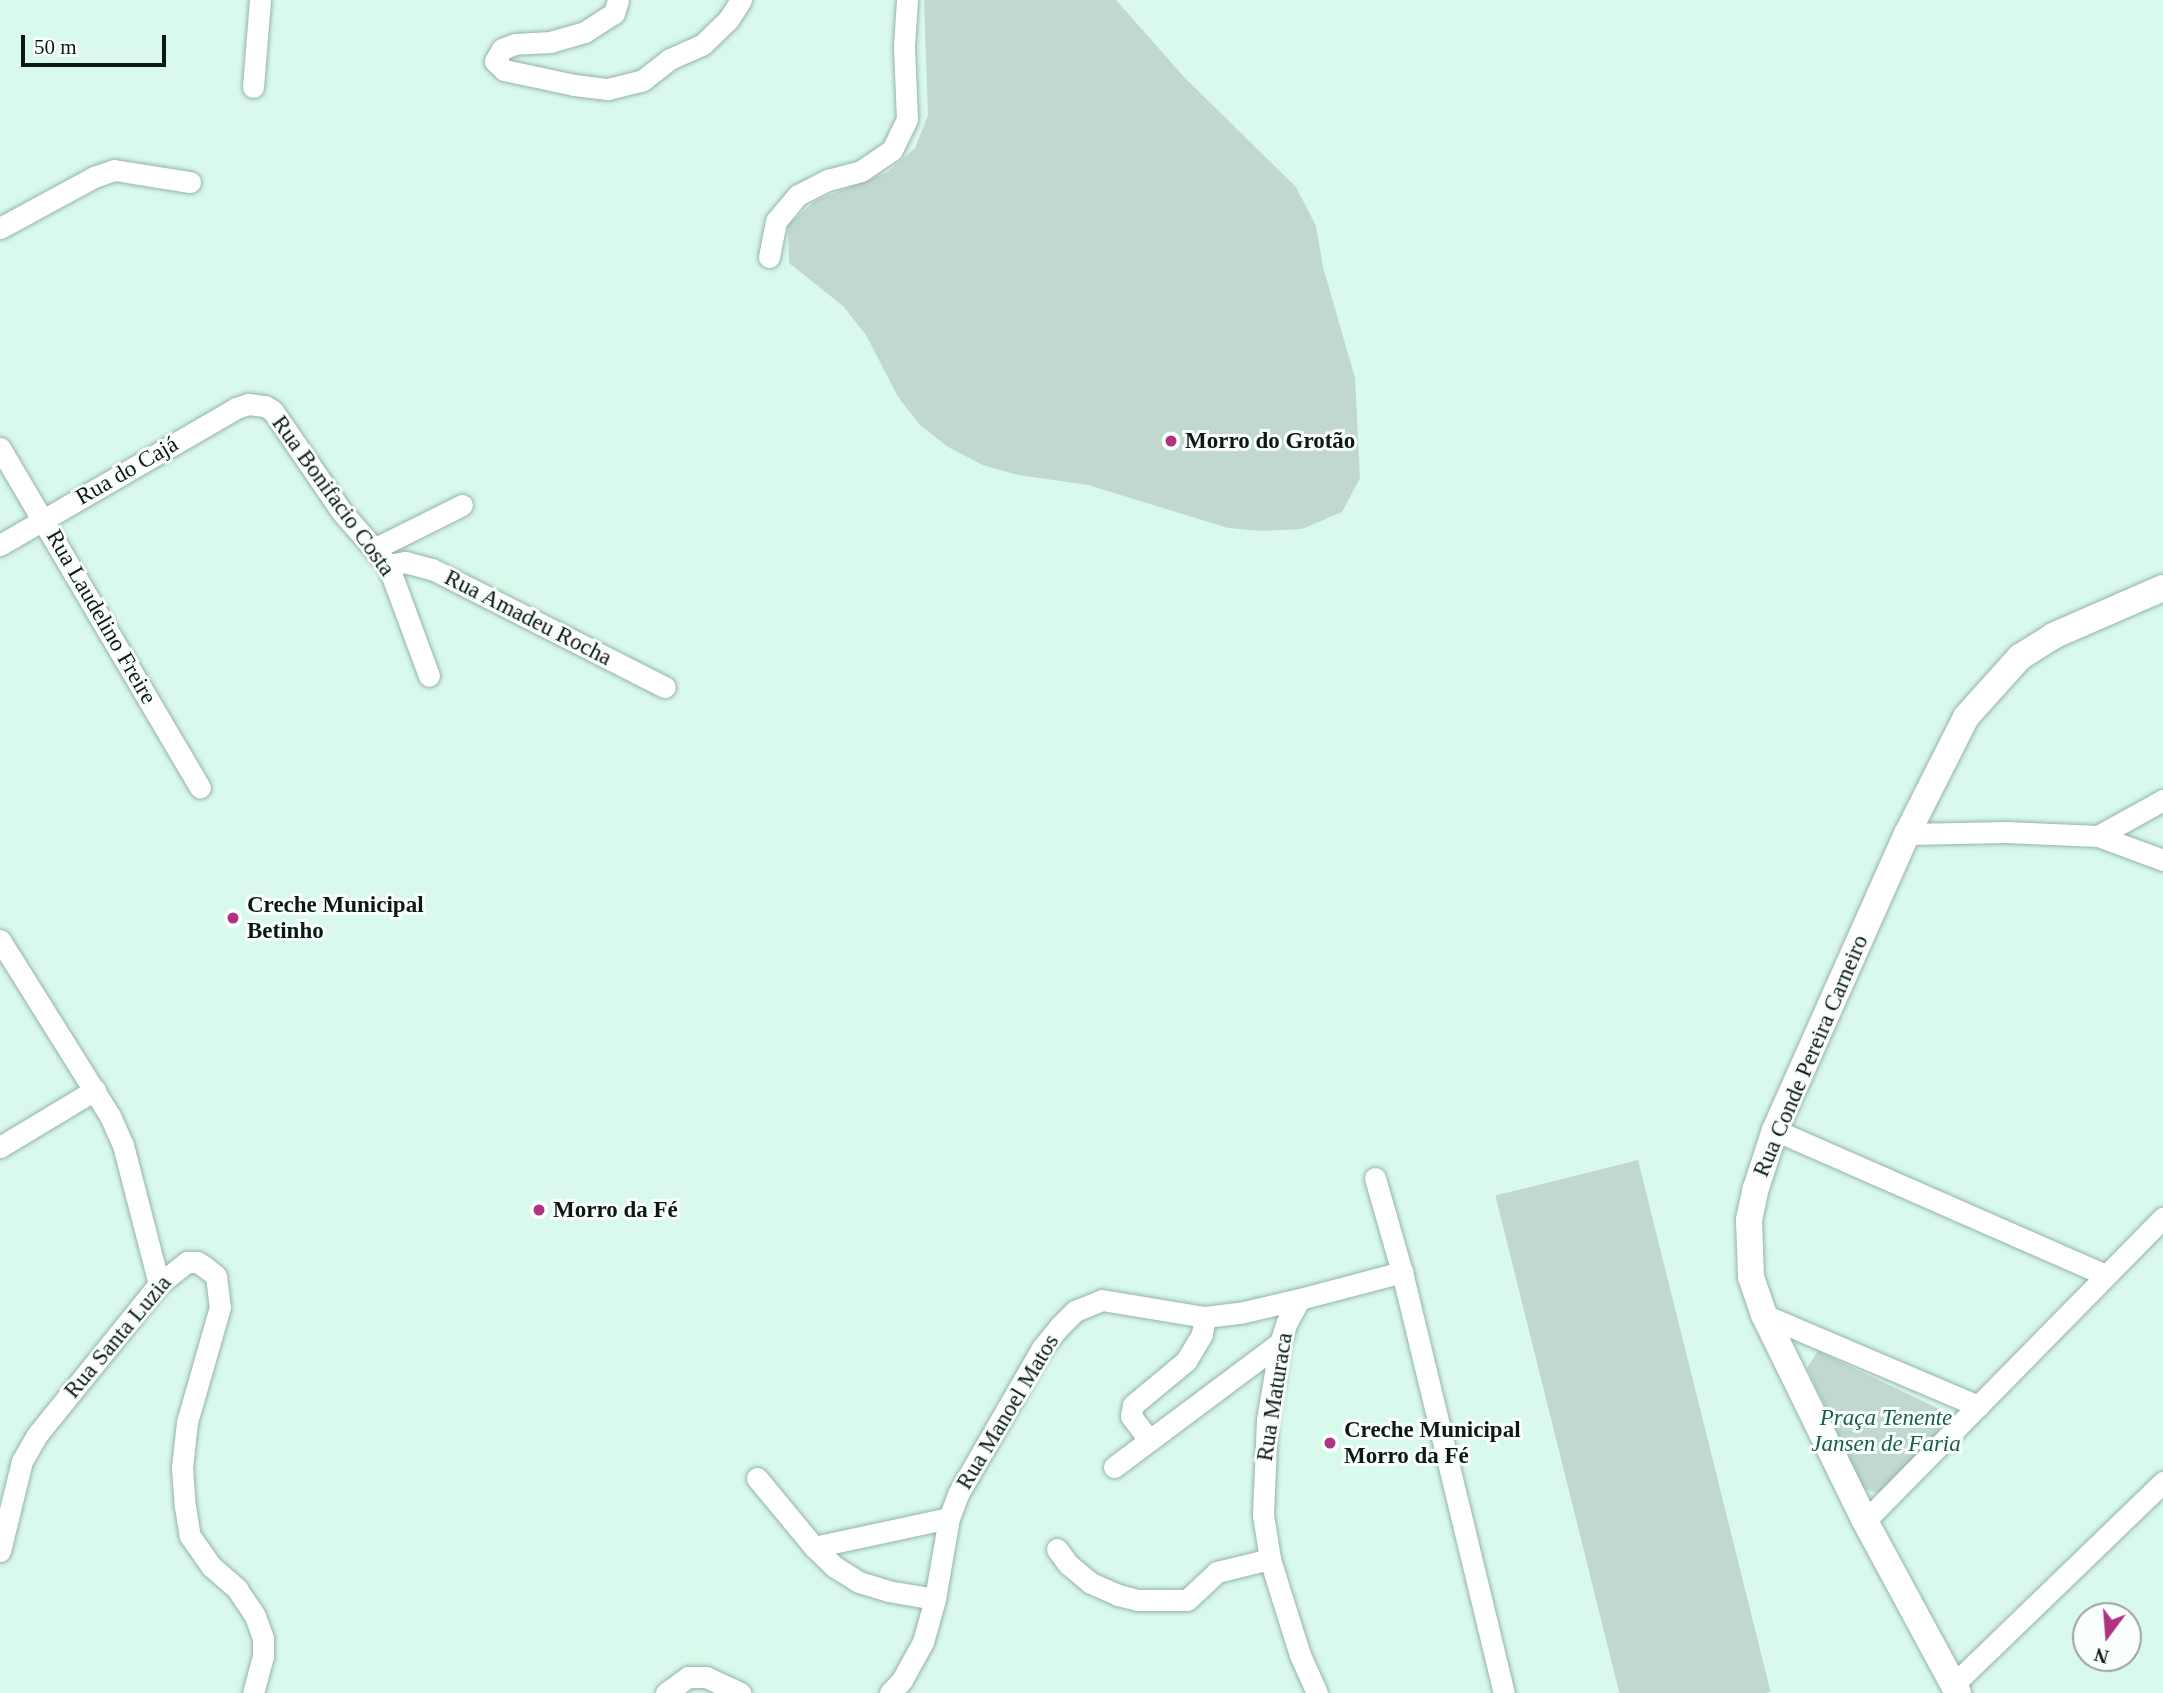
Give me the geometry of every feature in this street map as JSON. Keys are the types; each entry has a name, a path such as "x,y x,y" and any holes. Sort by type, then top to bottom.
{"street":[{"path":"253,87 260,0"},
{"path":"618,0 614,13 585,32 551,42 515,44 502,49 495,61 504,69 573,86 608,89 643,80 670,59 703,44 728,20 741,0"},
{"path":"769,257 776,222 798,195 828,180 861,171 892,150 907,119 904,46 907,0"},
{"path":"0,228 94,177 114,170 138,171 190,182"},
{"name":"Rua do Cajá","path":"0,545 236,408 258,404"},
{"name":"Rua Bonifacio Costa","path":"258,404 272,411 342,512 382,556 429,676"},
{"name":"Rua Laudelino Freire","path":"0,448 200,788"},
{"path":"382,556 462,505"},
{"name":"Rua Amadeu Rocha","path":"382,556 432,569 664,687"},
{"name":"Rua Conde Pereira Carneiro","path":"1956,1688 1864,1521 1764,1315 1751,1277 1749,1220 1755,1188 1775,1129 1907,835 1966,717 2020,657 2053,636 2163,588"},
{"path":"2098,836 2163,800"},
{"path":"1907,835 2006,832 2098,836 2163,860"},
{"path":"0,940 95,1090 122,1144 159,1284"},
{"path":"0,1147 95,1090"},
{"path":"1775,1129 2105,1275"},
{"path":"1375,1178 1402,1272 1504,1693"},
{"path":"1864,1521 2163,1218"},
{"name":"Rua Santa Luzia","path":"0,1551 22,1461 37,1435 159,1284 180,1265 197,1262 216,1276 220,1307 187,1422 182,1467 185,1506 190,1536 211,1566 236,1589 259,1627 263,1656 253,1693"},
{"path":"1300,1299 1402,1272"},
{"name":"Rua Manoel Matos","path":"890,1693 902,1680 923,1642 935,1599 949,1518 970,1469 1042,1348 1075,1311 1102,1300 1205,1317 1244,1312 1300,1299"},
{"name":"Rua Maturaca","path":"1300,1299 1287,1322 1280,1343 1267,1420 1263,1515 1270,1559 1300,1655 1317,1693"},
{"path":"1764,1315 1978,1406"},
{"path":"1149,1440 1131,1416 1133,1405 1186,1361 1202,1334 1205,1317"},
{"path":"1114,1467 1280,1343"},
{"path":"757,1478 814,1547 835,1567 859,1582 888,1591 935,1599"},
{"path":"1956,1688 2163,1482"},
{"path":"814,1547 949,1518"},
{"path":"1057,1549 1068,1564 1090,1583 1118,1595 1164,1601 1187,1601 1217,1572 1270,1559"},
{"path":"666,1693 688,1677 706,1677 740,1693"}],"green space":[{"path":"924,0 1116,0 1184,77 1296,187 1316,226 1323,267 1355,378 1360,478 1342,512 1302,529 1262,531 1228,528 1088,485 1018,475 983,465 948,447 920,425 898,397 866,335 843,306 789,263 788,225 815,201 888,172 915,148 928,115"},
{"path":"1638,1160 1771,1692 1619,1693 1495,1196"},
{"name":"Praça Tenente Jansen de Faria","path":"1818,1351 1958,1418 1886,1495 1864,1489 1807,1368"}],"place":[{"name":"Morro do Grotão","path":"1171,441"},
{"name":"Creche Municipal Betinho","path":"233,918"},
{"name":"Morro da Fé","path":"539,1210"},
{"name":"Creche Municipal Morro da Fé","path":"1330,1443"}]}
